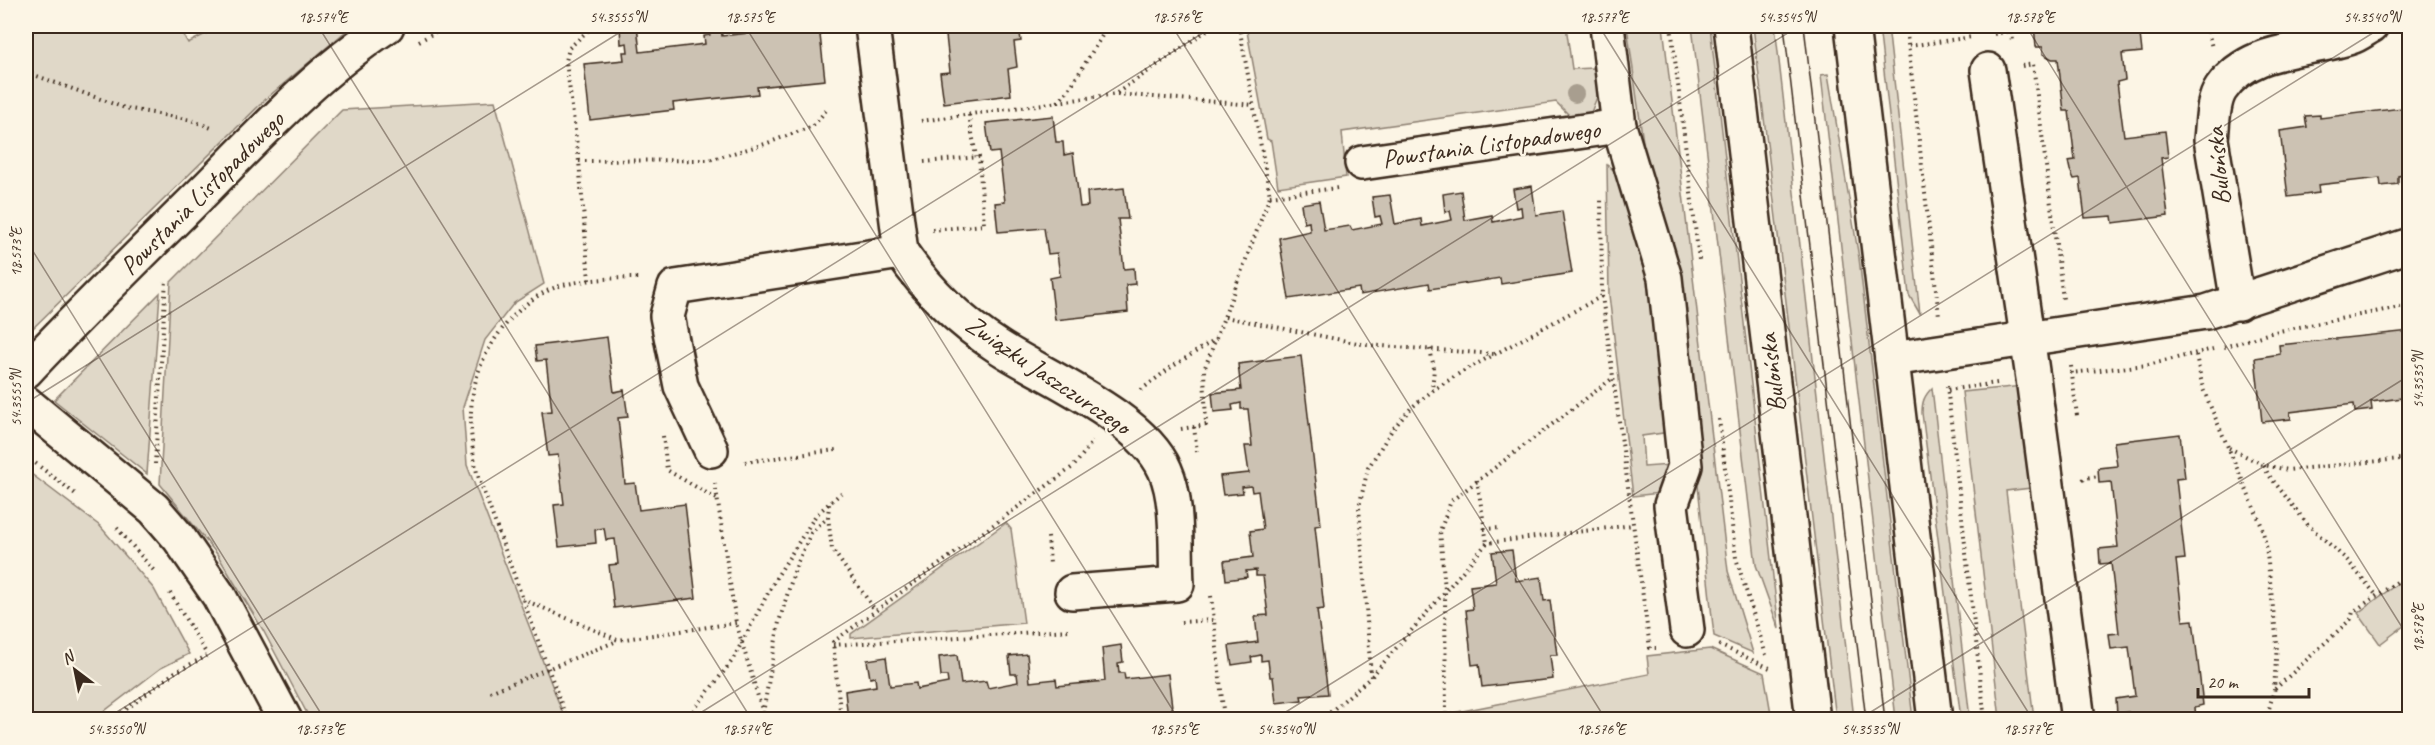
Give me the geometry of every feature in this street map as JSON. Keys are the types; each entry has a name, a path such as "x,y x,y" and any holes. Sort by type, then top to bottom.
{"street":[{"name":"Powstania Listopadowego","path":"26,371 269,125 332,67 387,26"},
{"name":"Związku Jaszczurczego","path":"872,26 901,252 916,275 938,299 997,345 1114,414 1148,443 1165,470 1170,486 1177,584 1072,592"},
{"name":"Powstania Listopadowego","path":"1607,26 1619,126 1665,278 1685,466 1671,505 1699,636"},
{"name":"Bulońska","path":"1731,26 1813,720"},
{"path":"1852,26 1935,720"},
{"name":"Bulońska","path":"2238,303 2211,139 2213,114 2220,90 2240,70 2276,52 2352,37 2371,26"},
{"path":"2006,64 2027,339 2078,720"},
{"name":"Powstania Listopadowego","path":"1362,163 1619,126"},
{"path":"1892,359 2206,312 2409,245"},
{"path":"712,458 681,386 667,316 675,287 901,252"},
{"path":"26,404 154,509 179,538 219,596 285,720"}],"path":[{"path":"589,280 579,161 566,61 569,48 593,26"},
{"path":"1058,103 1068,91 1108,26"},
{"path":"1116,94 1213,26"},
{"path":"1173,430 1206,425 1204,370 1270,196 1239,26"},
{"path":"2011,26 2006,64 2033,64 2062,297"},
{"path":"1909,46 1965,38"},
{"path":"26,72 125,108 191,120 216,130"},
{"path":"885,126 1116,94 1254,105"},
{"path":"579,161 709,160 765,144 813,126 828,108"},
{"path":"926,231 984,225 979,157 976,157 969,115"},
{"path":"916,163 976,157"},
{"path":"1446,720 1445,590 1440,531 1452,501 1613,378 1602,296 1601,189"},
{"path":"567,720 477,473 471,443 471,403 478,369 494,339 518,310 537,296 562,285 589,280 638,278"},
{"path":"155,466 166,279"},
{"path":"1371,677 1359,507 1368,468 1392,430 1432,391 1602,296"},
{"path":"2072,373 2148,364 2196,355 2274,332 2409,305"},
{"path":"1225,317 1367,345 1495,354"},
{"path":"1135,394 1170,368 1216,339"},
{"path":"1430,349 1434,368 1432,391"},
{"path":"2196,355 2204,389 2261,524 2266,545 2277,644 2274,690 2266,720"},
{"path":"2228,447 2264,465 2288,470 2409,458"},
{"path":"765,720 736,623 712,458 836,450"},
{"path":"26,456 81,498"},
{"path":"841,720 833,642 1076,464"},
{"path":"2264,465 2268,474 2308,525 2347,560 2377,596"},
{"path":"2079,484 2085,478 2099,476"},
{"path":"1477,480 1486,543"},
{"path":"763,714 779,622 795,569 816,515 841,493"},
{"path":"830,503 828,517 832,549 875,610"},
{"path":"686,720 732,661 776,578 809,532 828,517"},
{"path":"112,524 159,577"},
{"path":"1321,720 1371,677 1486,543 1633,525"},
{"path":"1484,529 1501,528"},
{"path":"2274,690 2351,619 2353,612 2409,573"},
{"path":"166,586 212,665"},
{"path":"522,599 618,640"},
{"path":"1179,622 1214,620 1224,720"},
{"path":"490,692 618,640 736,623"},
{"path":"833,645 1077,629"},
{"path":"1699,636 1770,668"},
{"path":"112,720 175,672 207,656"}],"shaded area":[{"path":"26,26 178,26 188,43 221,26 352,26 268,97 27,334"},
{"path":"1246,26 1566,26 1572,69 1594,68 1599,92 1590,115 1575,121 1556,102 1342,132 1346,177 1278,187 1271,141 1267,139"},
{"path":"1627,26 1663,26 1728,571 1753,653 1714,636 1676,279 1647,171"},
{"path":"1692,26 1710,26 1779,629 1756,565"},
{"path":"1753,26 1775,26 1854,719 1836,719"},
{"path":"1879,26 1888,26 1920,314 1909,295"},
{"path":"1828,74 1859,258 1913,719 1896,719 1821,75"},
{"path":"495,101 544,284 514,303 485,340 463,407 467,465 565,719 310,719 263,630 217,554 160,484 171,282 342,110"},
{"path":"1607,165 1619,174 1652,273 1670,432 1642,436 1644,467 1670,465 1660,493 1633,496 1609,295"},
{"path":"160,293 147,474 54,400"},
{"path":"2023,386 2031,488 2006,491 2034,719 2000,719 1962,392"},
{"path":"1932,388 1970,719 1961,719 1922,413 1924,399"},
{"path":"26,470 100,526 154,589 189,654 161,668 94,719 26,719"},
{"path":"1006,523 1011,529 1024,623 851,638 851,634"},
{"path":"2409,575 2409,622 2380,644 2358,613"},
{"path":"1710,649 1764,673 1772,719 1728,719 1727,717 1717,720 1452,719 1453,713 1649,674 1647,656"}],"building":[{"path":"620,26 637,26 640,52 705,44 704,36 710,35 709,27 703,28 703,26 721,26 722,36 748,33 747,26 819,26 825,80 757,87 758,94 673,103 674,110 590,120 584,64 624,60 623,52 628,52 627,43 621,44"},
{"path":"945,26 1019,26 1021,41 1014,42 1017,67 1008,69 1011,95 944,103 940,73 950,72"},
{"path":"2034,26 2139,26 2142,52 2122,54 2125,80 2117,82 2124,136 2165,131 2168,157 2161,158 2168,216 2113,223 2112,216 2085,218 2080,178 2074,179 2068,161 2075,160 2069,111 2064,111 2058,59 2052,59 2043,54 2043,47 2036,47"},
{"path":"2410,107 2410,174 2398,176 2398,184 2381,186 2380,178 2318,185 2319,193 2288,197 2280,131 2307,127 2305,116 2320,115 2320,118"},
{"path":"1053,116 1056,142 1063,142 1064,155 1073,153 1080,207 1088,206 1087,192 1124,188 1128,219 1118,219 1124,269 1134,268 1135,284 1126,285 1128,312 1055,320 1050,278 1060,276 1057,253 1048,254 1044,228 998,232 995,203 1005,202 999,152 990,153 986,123"},
{"path":"1532,186 1536,215 1562,211 1572,273 1501,284 1500,278 1430,289 1429,283 1360,295 1359,288 1289,299 1279,238 1310,231 1309,222 1304,223 1301,204 1319,201 1324,230 1350,226 1352,230 1382,224 1380,216 1375,217 1372,197 1390,195 1395,224 1421,219 1422,226 1452,220 1450,211 1445,212 1443,194 1461,191 1465,220 1492,215 1493,222 1522,216 1521,207 1516,208 1513,189"},
{"path":"2410,331 2410,397 2371,402 2372,410 2355,412 2354,404 2290,412 2291,419 2262,422 2255,358 2280,354 2279,345"},
{"path":"607,337 614,392 624,390 628,417 618,418 625,484 635,483 639,510 685,504 696,598 614,608 609,565 618,564 615,539 606,540 604,528 595,530 596,543 559,547 554,505 564,504 558,455 548,456 542,412 552,411 546,360 537,361 535,346"},
{"path":"1301,356 1321,525 1315,526 1324,609 1317,610 1328,694 1301,696 1302,700 1276,703 1273,677 1270,677 1268,660 1261,661 1261,655 1251,657 1252,662 1232,665 1229,646 1258,642 1255,616 1268,615 1263,576 1256,576 1256,570 1246,571 1247,577 1226,580 1224,561 1253,557 1250,531 1263,529 1258,491 1252,492 1251,486 1242,487 1243,493 1223,495 1220,476 1249,473 1245,446 1252,446 1248,409 1241,409 1241,403 1232,405 1233,410 1214,412 1212,393 1241,390 1238,364"},
{"path":"2180,434 2185,478 2176,479 2185,559 2176,560 2183,621 2193,620 2203,705 2195,707 2196,720 2129,720 2128,712 2117,714 2116,699 2135,696 2129,647 2111,649 2109,634 2119,633 2111,563 2100,564 2099,549 2118,547 2111,482 2099,483 2098,468 2117,466 2114,442"},
{"path":"1512,550 1516,581 1541,577 1544,601 1550,600 1557,655 1550,655 1553,679 1482,687 1479,664 1472,665 1466,610 1473,609 1470,586 1496,583 1492,552"},
{"path":"1121,645 1123,662 1118,663 1119,673 1124,673 1125,679 1168,674 1173,715 1170,716 1170,720 848,720 845,691 876,686 875,677 870,678 867,660 886,657 890,686 916,683 917,689 948,683 947,676 941,676 939,657 957,655 961,684 986,681 988,688 1018,682 1017,674 1011,674 1009,656 1027,654 1030,682 1056,679 1057,686 1105,681 1102,648"}],"tram line":[{"path":"1784,26 1866,720"},
{"path":"1804,26 1885,720"}]}
